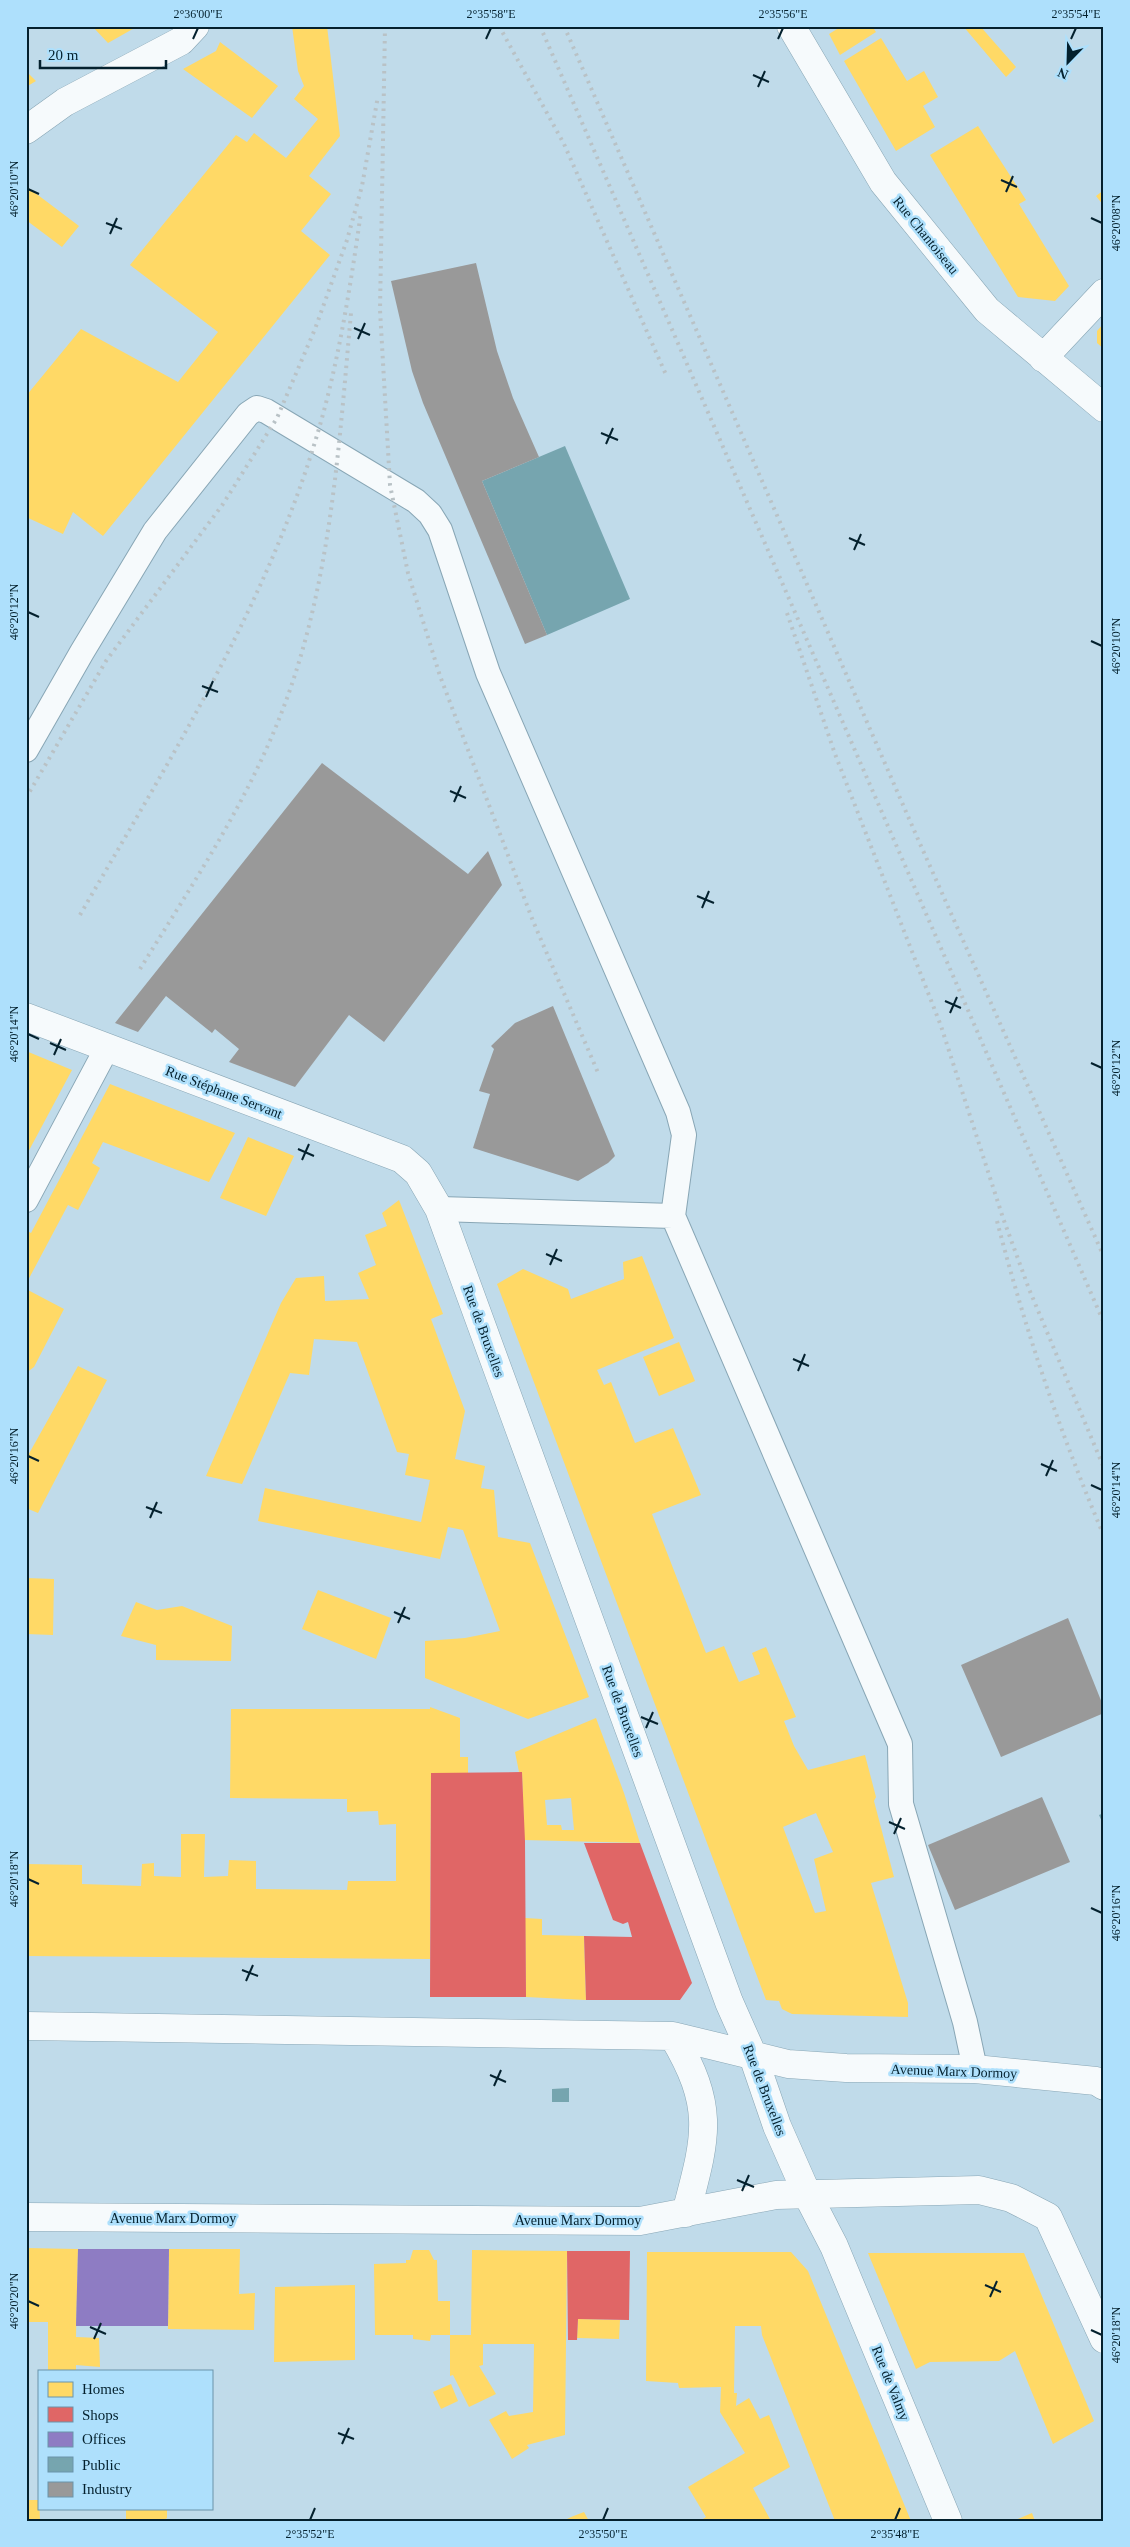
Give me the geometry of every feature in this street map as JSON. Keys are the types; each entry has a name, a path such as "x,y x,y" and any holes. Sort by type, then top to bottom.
{"street":[{"path":"26,130 65,102 181,41 195,26"},
{"name":"Rue Chantoiseau","path":"792,26 883,182 987,310 1104,408"},
{"path":"1043,358 1104,293"},
{"name":"Rue Stéphane Servant","path":"26,1017 402,1159 418,1173"},
{"name":"Rue de Bruxelles","path":"418,1173 439,1209 729,2002 753,2056 777,2126 807,2194 834,2246"},
{"name":"Avenue Marx Dormoy","path":"26,2026 673,2036 788,2064 846,2068 975,2069 1096,2081 1104,2086"},
{"path":"673,2036 691,2066 703,2105 702,2152 686,2213"},
{"name":"Avenue Marx Dormoy","path":"26,2217 640,2221 776,2195 979,2190 1011,2198 1048,2217 1104,2339"},
{"name":"Rue de Valmy","path":"834,2246 948,2521"}],"lane":[{"path":"26,750 155,531 248,414 257,408 266,411 416,501 430,514 440,530 488,673 678,1112 684,1135 673,1216 900,1744 901,1804 965,2022 975,2069"},
{"path":"26,1200 107,1048"},
{"path":"439,1209 673,1216"}],"building: Homes":[{"path":"92,26 138,26 108,43"},
{"path":"292,26 327,26 340,136 309,176 331,194 301,231 330,255 103,536 73,512 63,534 26,517 26,396 81,329 178,382 218,332 130,265 236,135 247,142 254,133 286,158 318,119 294,99 304,86 298,71"},
{"path":"842,26 872,26 876,32 840,55 829,34"},
{"path":"963,26 980,26 1016,67 1006,77"},
{"path":"881,38 907,81 924,71 938,97 923,106 935,127 896,151 844,61"},
{"path":"220,42 278,86 252,118 183,69 216,51"},
{"path":"26,71 36,81 26,87"},
{"path":"978,126 1026,200 1019,204 1069,286 1055,301 1018,297 930,155"},
{"path":"26,186 79,226 62,247 26,220"},
{"path":"1104,190 1104,206 1096,196"},
{"path":"1104,323 1104,349 1097,343 1097,331"},
{"path":"26,1051 72,1070 26,1156"},
{"path":"110,1084 235,1133 209,1182 103,1142 92,1163 100,1168 78,1210 68,1205 26,1284 26,1230 31,1233"},
{"path":"248,1137 294,1156 266,1216 220,1198"},
{"path":"399,1200 443,1314 431,1319 465,1411 455,1459 485,1466 481,1488 494,1490 498,1537 530,1543 589,1697 528,1719 425,1678 425,1641 465,1638 500,1631 463,1530 448,1527 440,1559 258,1521 265,1488 421,1522 430,1480 405,1475 409,1454 397,1452 357,1342 314,1339 309,1375 290,1373 242,1484 206,1476 281,1303 296,1278 324,1276 325,1301 369,1299 358,1273 376,1265 365,1235 387,1226 382,1213"},
{"path":"642,1256 674,1338 597,1370 604,1385 611,1382 635,1443 673,1428 701,1495 652,1514 706,1653 724,1646 739,1682 760,1674 752,1653 766,1647 796,1717 784,1721 794,1746 808,1770 865,1755 876,1797 874,1801 894,1877 871,1883 908,2003 908,2017 792,2014 782,2009 779,2001 766,2000 497,1284 523,1269 568,1289 571,1299 624,1279 623,1262","holes":["816,1813 833,1852 814,1859 826,1911 815,1913 783,1827"]},
{"path":"26,1289 64,1309 34,1367 26,1373"},
{"path":"679,1342 695,1381 659,1396 643,1357"},
{"path":"78,1366 107,1380 38,1513 26,1508 26,1459"},
{"path":"26,1578 54,1579 53,1635 26,1634"},
{"path":"318,1590 391,1618 376,1659 302,1629"},
{"path":"136,1602 157,1610 182,1606 232,1626 231,1661 156,1660 156,1645 121,1636"},
{"path":"430,1707 460,1718 460,1757 468,1757 468,1773 431,1773 430,1959 26,1956 26,1864 82,1865 82,1884 141,1886 142,1864 154,1863 154,1876 181,1877 181,1834 205,1834 204,1877 228,1876 229,1860 256,1861 256,1889 347,1890 348,1881 396,1881 396,1824 379,1825 378,1811 347,1812 347,1799 230,1798 231,1709 430,1709"},
{"path":"596,1718 624,1793 640,1843 524,1840 522,1772 519,1772 515,1752","holes":["571,1798 574,1830 562,1830 561,1825 547,1825 545,1800"]},
{"path":"525,1918 542,1919 542,1935 584,1936 586,2000 526,1997"},
{"path":"26,2248 78,2249 76,2337 99,2338 100,2367 76,2365 76,2370 48,2370 48,2322 26,2322"},
{"path":"169,2249 240,2249 239,2294 255,2293 254,2330 168,2329"},
{"path":"413,2250 429,2250 434,2260 437,2260 438,2301 450,2301 450,2335 431,2335 430,2341 413,2339 413,2335 375,2335 374,2264 406,2263 406,2260 410,2260"},
{"path":"472,2250 567,2251 565,2435 527,2445 529,2448 512,2459 489,2420 506,2411 509,2416 533,2412 534,2344 483,2344 483,2365 479,2366 496,2394 469,2407 453,2375 450,2376 450,2335 471,2335"},
{"path":"647,2252 791,2252 808,2271 911,2521 835,2521 762,2335 761,2326 735,2326 734,2393 737,2393 736,2406 749,2398 760,2419 769,2415 790,2467 753,2488 771,2521 700,2521 706,2517 688,2487 745,2453 720,2412 721,2387 679,2388 678,2383 646,2381"},
{"path":"868,2253 1024,2253 1094,2421 1053,2444 1015,2351 999,2361 930,2362 916,2369"},
{"path":"355,2285 355,2360 274,2362 275,2287"},
{"path":"578,2319 620,2320 619,2339 577,2338"},
{"path":"451,2384 458,2401 441,2409 433,2392"},
{"path":"26,2500 38,2500 40,2520 26,2520"},
{"path":"126,2510 167,2510 167,2518 162,2521 126,2521"},
{"path":"584,2512 589,2521 563,2521 571,2517"},
{"path":"1032,2513 1035,2521 1013,2521"}],"building: Shops":[{"path":"522,1772 525,1841 526,1997 430,1997 431,1773"},
{"path":"584,1843 640,1843 692,1983 680,2000 586,2000 584,1936 632,1937 628,1922 623,1924 613,1920"},
{"path":"567,2251 630,2251 629,2320 578,2319 577,2340 568,2340"}],"building: Offices":[{"path":"78,2249 169,2249 168,2326 76,2326"}],"building: Public":[{"path":"565,446 630,599 547,635 482,481"},
{"path":"1104,1813 1104,1826 1099,1815"},
{"path":"569,2088 569,2102 552,2102 552,2089"}],"building: Industry":[{"path":"476,263 497,351 513,398 539,457 482,481 547,635 525,644 423,403 412,371 391,281"},
{"path":"322,763 468,874 488,851 502,885 384,1042 349,1015 295,1087 229,1062 239,1049 215,1029 212,1033 166,996 138,1032 115,1023"},
{"path":"553,1006 615,1156 608,1163 578,1181 473,1148 490,1094 479,1091 494,1049 491,1046 515,1023"},
{"path":"1068,1618 1104,1708 1104,1713 1001,1757 961,1665"},
{"path":"1042,1797 1070,1862 955,1910 928,1845"}],"railway":[{"path":"385,26 380,310 390,485 408,573 440,676 533,921 599,1075"},
{"path":"499,26 564,144 667,377"},
{"path":"540,26 1104,1323"},
{"path":"564,26 917,837 1104,1257"},
{"path":"26,798 106,661 223,504 277,418 315,329 347,240 362,186 378,96"},
{"path":"80,915 211,685 269,566 294,505 315,442 337,357 361,212"},
{"path":"140,969 227,826 272,736 292,685 319,581 328,528 336,474 351,313"},
{"path":"787,613 835,754 941,1026 1003,1218 1029,1289 1104,1468"},
{"path":"997,1221 1019,1301 1044,1380 1104,1536"}]}
